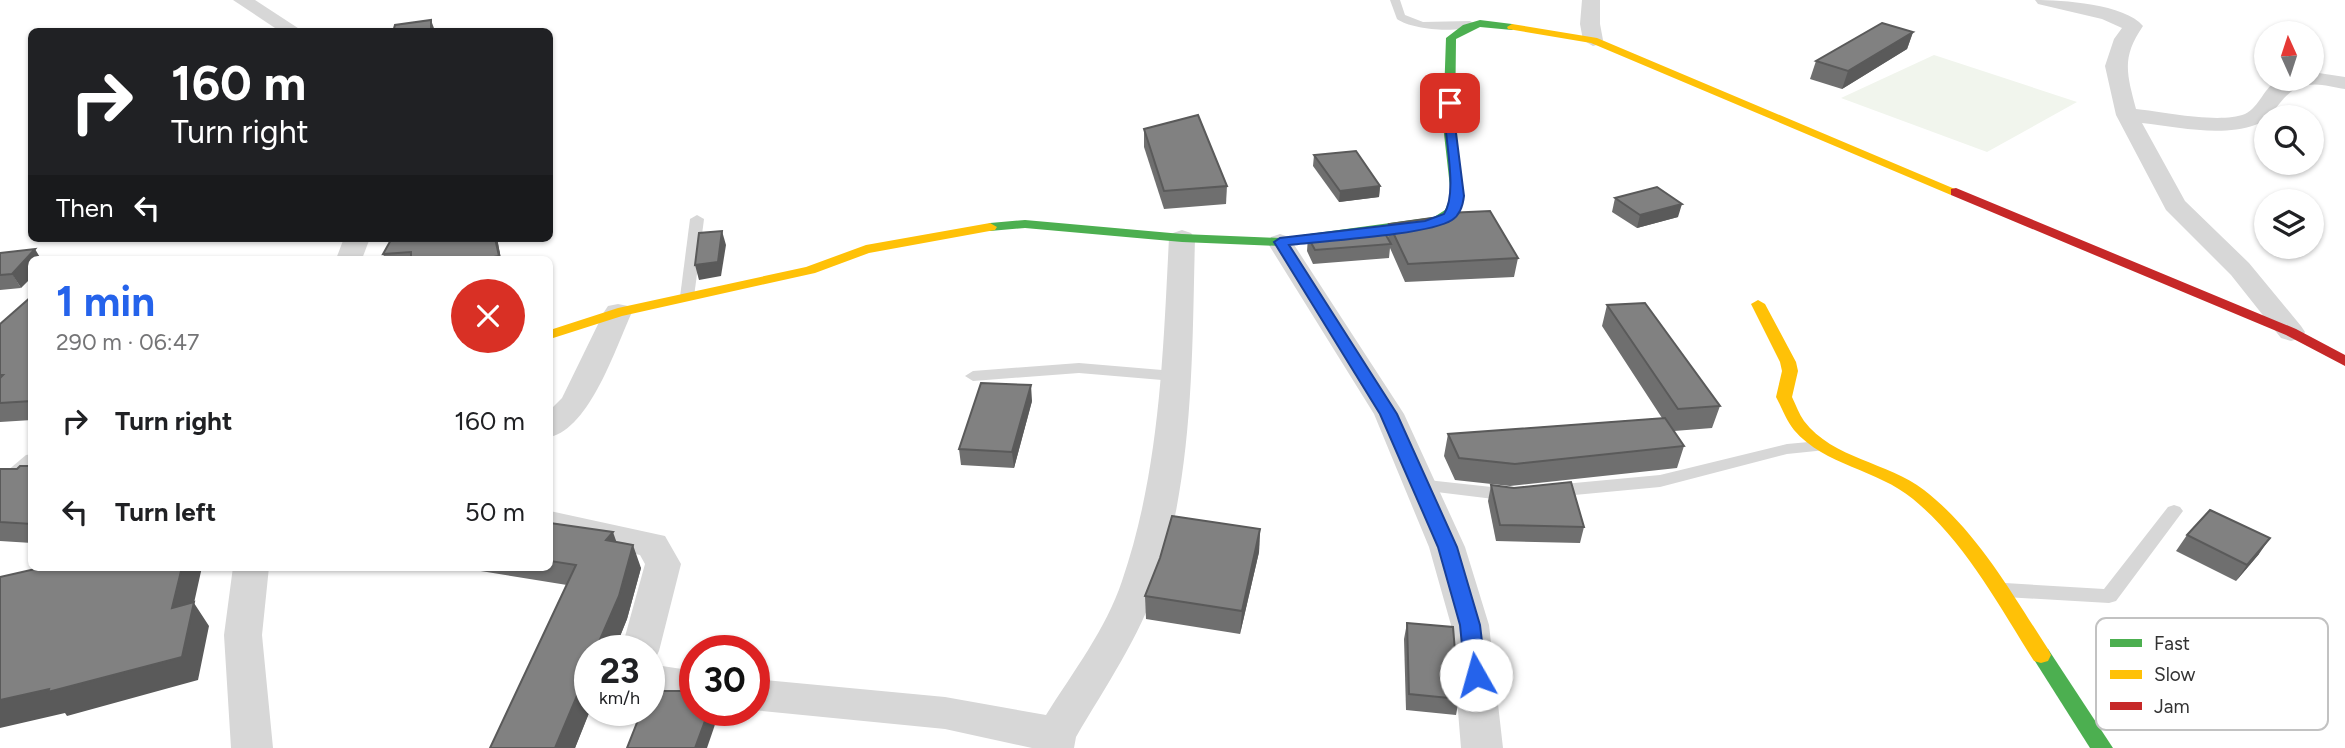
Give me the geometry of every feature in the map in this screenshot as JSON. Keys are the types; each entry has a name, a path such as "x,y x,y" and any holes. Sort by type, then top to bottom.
{"street":[{"path":"242,0 288,28"},
{"path":"1591,0 1590,24 1593,40"},
{"path":"2044,0 2108,15 2133,26 2124,39 2115,66 2127,115 2175,205 2240,269 2291,332"},
{"path":"553,334 618,312 810,271 866,249 989,227 1025,224 1182,239 1280,242 1427,224 1449,217 1456,206 1457,196 1449,125 1451,38 1470,24 1487,23 1593,40 2291,332 2345,361"},
{"path":"2324,80 2345,83"},
{"path":"2127,115 2233,124 2255,118 2276,91"},
{"path":"770,697 945,713 1055,741 1116,636 1140,582 1160,504 1175,413 1174,376 1182,239"},
{"path":"1280,242 1388,414 1447,547 1470,625 1482,748"},
{"path":"1758,304 1788,362 1790,371 1784,397 1799,425 1821,446 1874,468 1917,493 1969,545 2106,748"},
{"path":"553,424 575,402 618,312"},
{"path":"553,524 653,545 663,564 644,635"},
{"path":"251,571 243,635 252,748"}],"lane":[{"path":"1395,0 1401,16 1408,22 1440,26 1470,24"},
{"path":"687,297 696,219"},
{"path":"973,376 1079,368 1174,376"},
{"path":"1418,485 1480,494 1531,493 1660,481 1787,449 1821,446"},
{"path":"4,483 28,462"},
{"path":"4,483 28,481"},
{"path":"1999,590 2109,596 2174,511"}],"shaded area":[{"path":"1934,55 2077,102 1987,152 1841,98"}],"building":[{"path":"431,20 431,28 394,28 395,25"},
{"path":"1882,23 1913,32 1848,71 1816,61"},
{"path":"1198,115 1227,186 1164,191 1144,129"},
{"path":"1356,151 1380,186 1340,191 1314,155"},
{"path":"1657,187 1682,204 1640,215 1615,198"},
{"path":"1490,211 1518,258 1408,264 1389,224 1446,216 1447,213"},
{"path":"1382,228 1391,244 1315,250 1308,237"},
{"path":"722,231 718,262 695,265 699,233"},
{"path":"390,242 496,242 499,256 411,256 411,252 383,254"},
{"path":"35,249 12,274 0,275 0,253"},
{"path":"28,300 28,401 0,403 0,378 3,375 0,375 0,324"},
{"path":"1645,303 1720,406 1678,409 1607,305"},
{"path":"981,383 1031,385 1012,452 959,449"},
{"path":"1665,418 1684,446 1515,464 1459,458 1448,434"},
{"path":"20,466 28,466 28,524 0,522 0,469 17,469"},
{"path":"1571,482 1584,527 1500,525 1491,485 1514,488"},
{"path":"2210,510 2270,538 2247,565 2187,535"},
{"path":"1172,516 1260,529 1242,611 1145,596"},
{"path":"553,523 613,532 606,540 633,545 619,596 602,635 574,635 574,703 555,748 490,748 576,565 553,561"},
{"path":"28,571 181,571 172,608 194,602 182,657 48,692 49,689 0,700 0,577"},
{"path":"1407,623 1453,627 1459,699 1409,694"},
{"path":"665,691 679,691 679,726 703,726 695,748 627,748 636,726 665,726"}],"traffic: fast":[{"path":"990,227 1025,224 1182,238 1280,242 1438,220 1451,212 1457,196 1449,125 1451,38 1473,25 1512,27"},
{"path":"2041,655 2102,748"}],"traffic: slow":[{"path":"1512,27 1593,40 1956,192"},
{"path":"553,334 618,312 810,270 866,249 990,227"},
{"path":"1758,304 1788,362 1790,371 1784,397 1799,425 1825,447 1904,484 1937,511 1986,570 2041,655"}],"traffic: jam":[{"path":"1956,192 2291,332 2345,361"}],"route":[{"path":"1450,103 1449,125 1457,196 1456,206 1449,217 1427,224 1280,242 1388,414 1447,547 1470,625 1476,675"}]}
